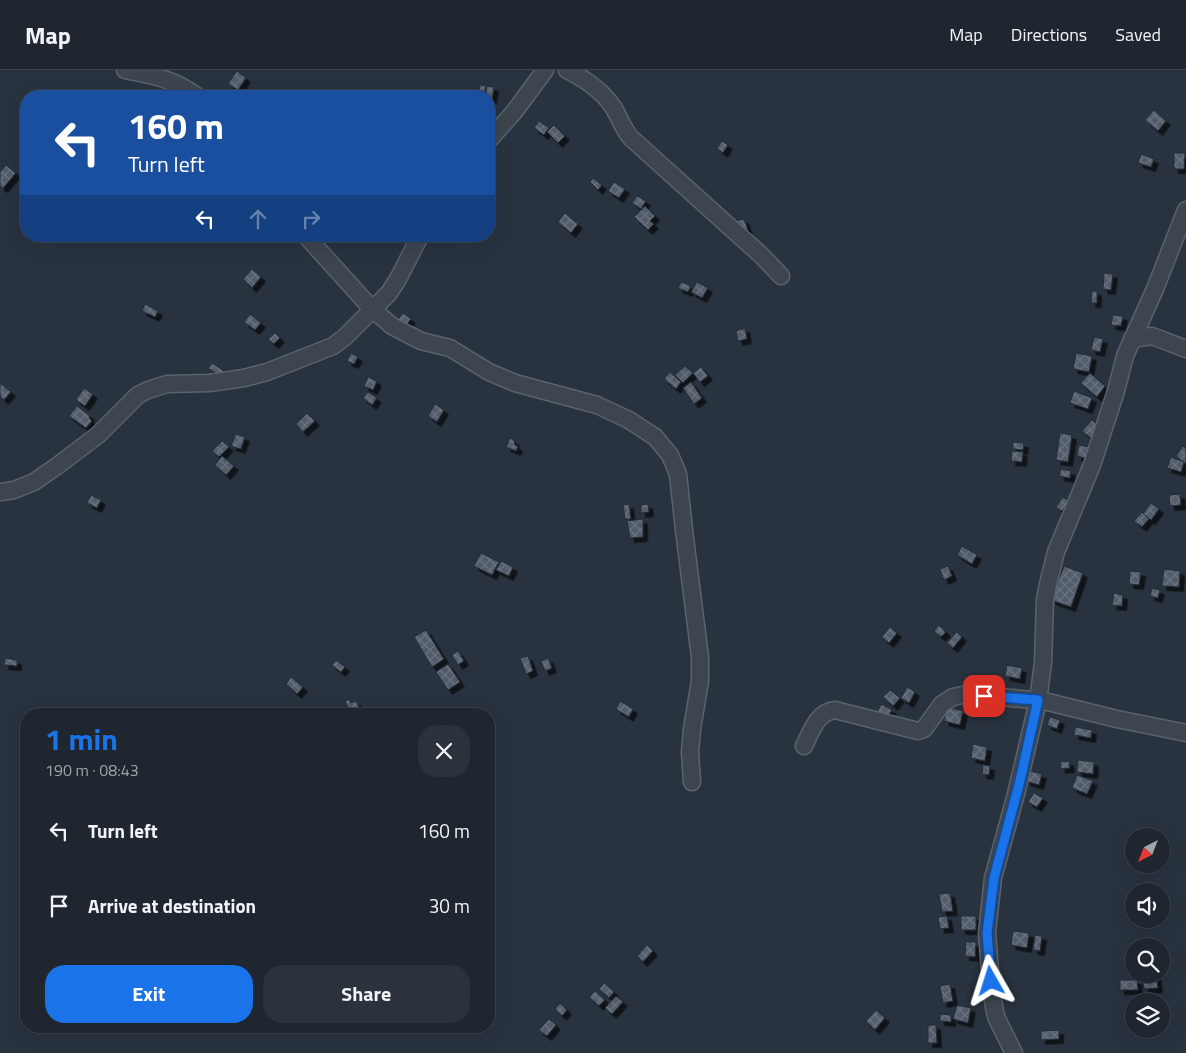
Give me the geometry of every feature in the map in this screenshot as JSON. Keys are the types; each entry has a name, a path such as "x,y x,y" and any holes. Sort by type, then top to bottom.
{"street":[{"path":"125,70 161,77 188,90"},
{"path":"495,133 514,112 545,70"},
{"path":"567,70 598,90 614,109 631,138 762,256 781,276"},
{"path":"1014,1053 995,1012 987,933 995,871 1016,794 1038,700 1043,663 1045,600 1056,552 1092,465 1116,392 1125,356 1155,289 1186,210"},
{"path":"311,242 372,309 392,326 421,342 450,348 489,372 515,383 597,406 630,420 655,437 670,455 678,474 700,657 700,681 690,752 692,782"},
{"path":"0,492 14,490 34,482 58,466 98,436 138,395 167,384 244,378 267,372 333,346 346,337 389,292 398,279 417,242"},
{"path":"1132,339 1152,336 1186,349"},
{"path":"804,746 817,720 828,711 843,712 918,731 924,729 942,704 961,695 1038,700 1186,733"}],"building":[{"path":"237,71 246,78 238,90 228,84"},
{"path":"480,85 486,86 485,90 479,90"},
{"path":"487,86 494,87 494,90 486,90"},
{"path":"1154,110 1166,121 1158,131 1145,120"},
{"path":"539,121 549,128 544,135 534,128"},
{"path":"554,125 565,136 558,143 547,132"},
{"path":"722,141 728,145 723,153 717,148"},
{"path":"1174,153 1185,153 1184,169 1174,169"},
{"path":"1141,154 1154,159 1151,167 1138,163"},
{"path":"6,165 16,173 3,188 0,186 0,172"},
{"path":"593,178 602,185 598,190 590,182"},
{"path":"614,182 625,189 619,198 608,191"},
{"path":"637,196 646,201 641,209 632,203"},
{"path":"645,206 655,216 650,221 654,224 648,230 634,217"},
{"path":"565,213 578,224 571,233 558,222"},
{"path":"744,219 748,230 739,233 736,221"},
{"path":"252,269 261,277 252,288 243,279"},
{"path":"1104,273 1113,274 1111,290 1103,289"},
{"path":"681,282 691,286 688,292 678,288"},
{"path":"697,282 708,288 702,298 691,292"},
{"path":"1092,291 1097,291 1097,303 1091,303"},
{"path":"145,304 158,311 155,317 142,311"},
{"path":"403,313 411,319 403,329 395,323"},
{"path":"250,314 261,323 255,330 244,322"},
{"path":"1113,315 1123,316 1121,326 1111,325"},
{"path":"745,328 747,339 738,341 736,331"},
{"path":"275,333 280,338 274,344 268,339"},
{"path":"1094,337 1103,339 1100,352 1091,350"},
{"path":"351,353 358,357 354,364 347,361"},
{"path":"1076,353 1092,356 1089,372 1073,369"},
{"path":"212,363 224,371 220,376 208,368"},
{"path":"685,366 693,373 683,383 675,375"},
{"path":"701,367 708,376 700,382 693,373"},
{"path":"670,372 681,382 676,389 664,379"},
{"path":"1090,373 1105,386 1097,397 1081,383"},
{"path":"368,377 377,381 373,390 364,386"},
{"path":"691,382 702,398 694,404 683,388"},
{"path":"0,383 11,392 4,400 0,396"},
{"path":"84,388 93,394 85,406 76,400"},
{"path":"1074,391 1092,398 1088,409 1070,403"},
{"path":"368,392 377,398 372,405 363,398"},
{"path":"435,404 444,410 437,422 428,416"},
{"path":"77,406 90,416 89,418 92,421 86,428 69,416"},
{"path":"307,413 315,421 303,432 296,424"},
{"path":"1092,420 1101,428 1092,439 1082,431"},
{"path":"1060,433 1072,435 1068,462 1056,460"},
{"path":"236,434 245,437 241,449 231,446"},
{"path":"510,438 515,441 514,444 518,447 516,451 506,447"},
{"path":"222,441 229,447 219,457 212,451"},
{"path":"1013,442 1024,443 1023,450 1013,449"},
{"path":"1079,445 1095,448 1092,460 1077,456"},
{"path":"1183,446 1186,448 1186,464 1176,456"},
{"path":"1012,451 1023,452 1022,462 1011,461"},
{"path":"222,456 234,466 226,475 215,465"},
{"path":"1171,457 1184,462 1181,472 1167,468"},
{"path":"1061,469 1071,471 1070,478 1059,476"},
{"path":"1180,494 1181,505 1170,506 1169,495"},
{"path":"91,495 101,500 97,508 87,503"},
{"path":"1063,497 1069,501 1062,511 1056,507"},
{"path":"1151,503 1159,509 1151,520 1143,514"},
{"path":"629,504 631,519 625,519 623,505"},
{"path":"648,504 649,512 641,513 641,505"},
{"path":"1142,512 1149,519 1142,527 1134,521"},
{"path":"643,519 643,537 630,538 627,521"},
{"path":"962,546 977,555 972,564 957,555"},
{"path":"481,553 499,562 492,575 474,566"},
{"path":"501,561 513,567 509,576 496,570"},
{"path":"948,566 952,576 944,580 940,569"},
{"path":"1064,566 1083,573 1071,607 1051,600"},
{"path":"1164,569 1180,571 1179,587 1162,586"},
{"path":"1130,571 1141,572 1139,585 1129,584"},
{"path":"1152,588 1160,590 1158,598 1150,596"},
{"path":"1114,593 1123,595 1122,606 1112,605"},
{"path":"939,625 946,632 941,637 934,631"},
{"path":"890,627 897,633 889,643 882,637"},
{"path":"426,630 444,659 432,667 414,637"},
{"path":"957,632 962,637 953,648 947,643"},
{"path":"458,651 464,661 458,665 452,655"},
{"path":"528,656 533,671 526,674 520,658"},
{"path":"5,658 17,660 17,666 4,665"},
{"path":"548,658 552,668 545,671 541,661"},
{"path":"336,660 345,667 341,672 332,665"},
{"path":"448,664 460,682 448,690 436,672"},
{"path":"1007,665 1022,668 1020,679 1005,676"},
{"path":"291,677 303,687 297,694 286,684"},
{"path":"907,687 915,692 909,703 901,698"},
{"path":"890,690 900,698 893,706 883,697"},
{"path":"349,699 351,703 356,701 359,707 348,708 345,701"},
{"path":"620,701 633,709 629,717 616,709"},
{"path":"881,704 892,710 887,718 877,713"},
{"path":"947,707 963,711 960,725 944,721"},
{"path":"1050,717 1060,720 1057,729 1047,725"},
{"path":"1075,727 1092,730 1091,738 1074,735"},
{"path":"973,744 987,747 985,761 971,758"},
{"path":"1078,760 1094,762 1093,774 1077,772"},
{"path":"1069,761 1070,768 1061,769 1060,762"},
{"path":"983,765 990,766 989,775 982,774"},
{"path":"1029,771 1042,774 1039,785 1026,781"},
{"path":"1077,775 1093,781 1087,794 1072,788"},
{"path":"1034,793 1043,798 1037,807 1028,802"},
{"path":"950,893 953,911 942,912 939,894"},
{"path":"947,916 949,928 940,929 938,917"},
{"path":"961,916 976,916 976,930 961,930"},
{"path":"1013,931 1029,933 1027,948 1011,945"},
{"path":"1035,935 1042,936 1040,951 1033,950"},
{"path":"966,942 976,942 975,957 965,956"},
{"path":"647,945 653,951 643,962 637,956"},
{"path":"1120,980 1125,980 1125,983 1137,983 1138,990 1120,990"},
{"path":"604,983 614,992 609,998 599,989"},
{"path":"1144,983 1157,983 1158,988 1144,989"},
{"path":"950,984 953,1001 943,1003 940,986"},
{"path":"595,991 605,1000 599,1006 589,997"},
{"path":"616,996 623,1002 612,1014 605,1008"},
{"path":"560,1003 567,1010 562,1016 555,1009"},
{"path":"957,1005 971,1008 968,1023 953,1019"},
{"path":"876,1010 885,1018 875,1030 866,1021"},
{"path":"940,1014 951,1015 951,1022 940,1021"},
{"path":"549,1019 556,1025 547,1036 539,1030"},
{"path":"928,1025 936,1025 937,1043 928,1043"},
{"path":"1059,1030 1059,1039 1041,1040 1041,1031"}],"route":[{"path":"984,696 1038,700 1020,781 994,878 987,933 991,981"}]}
